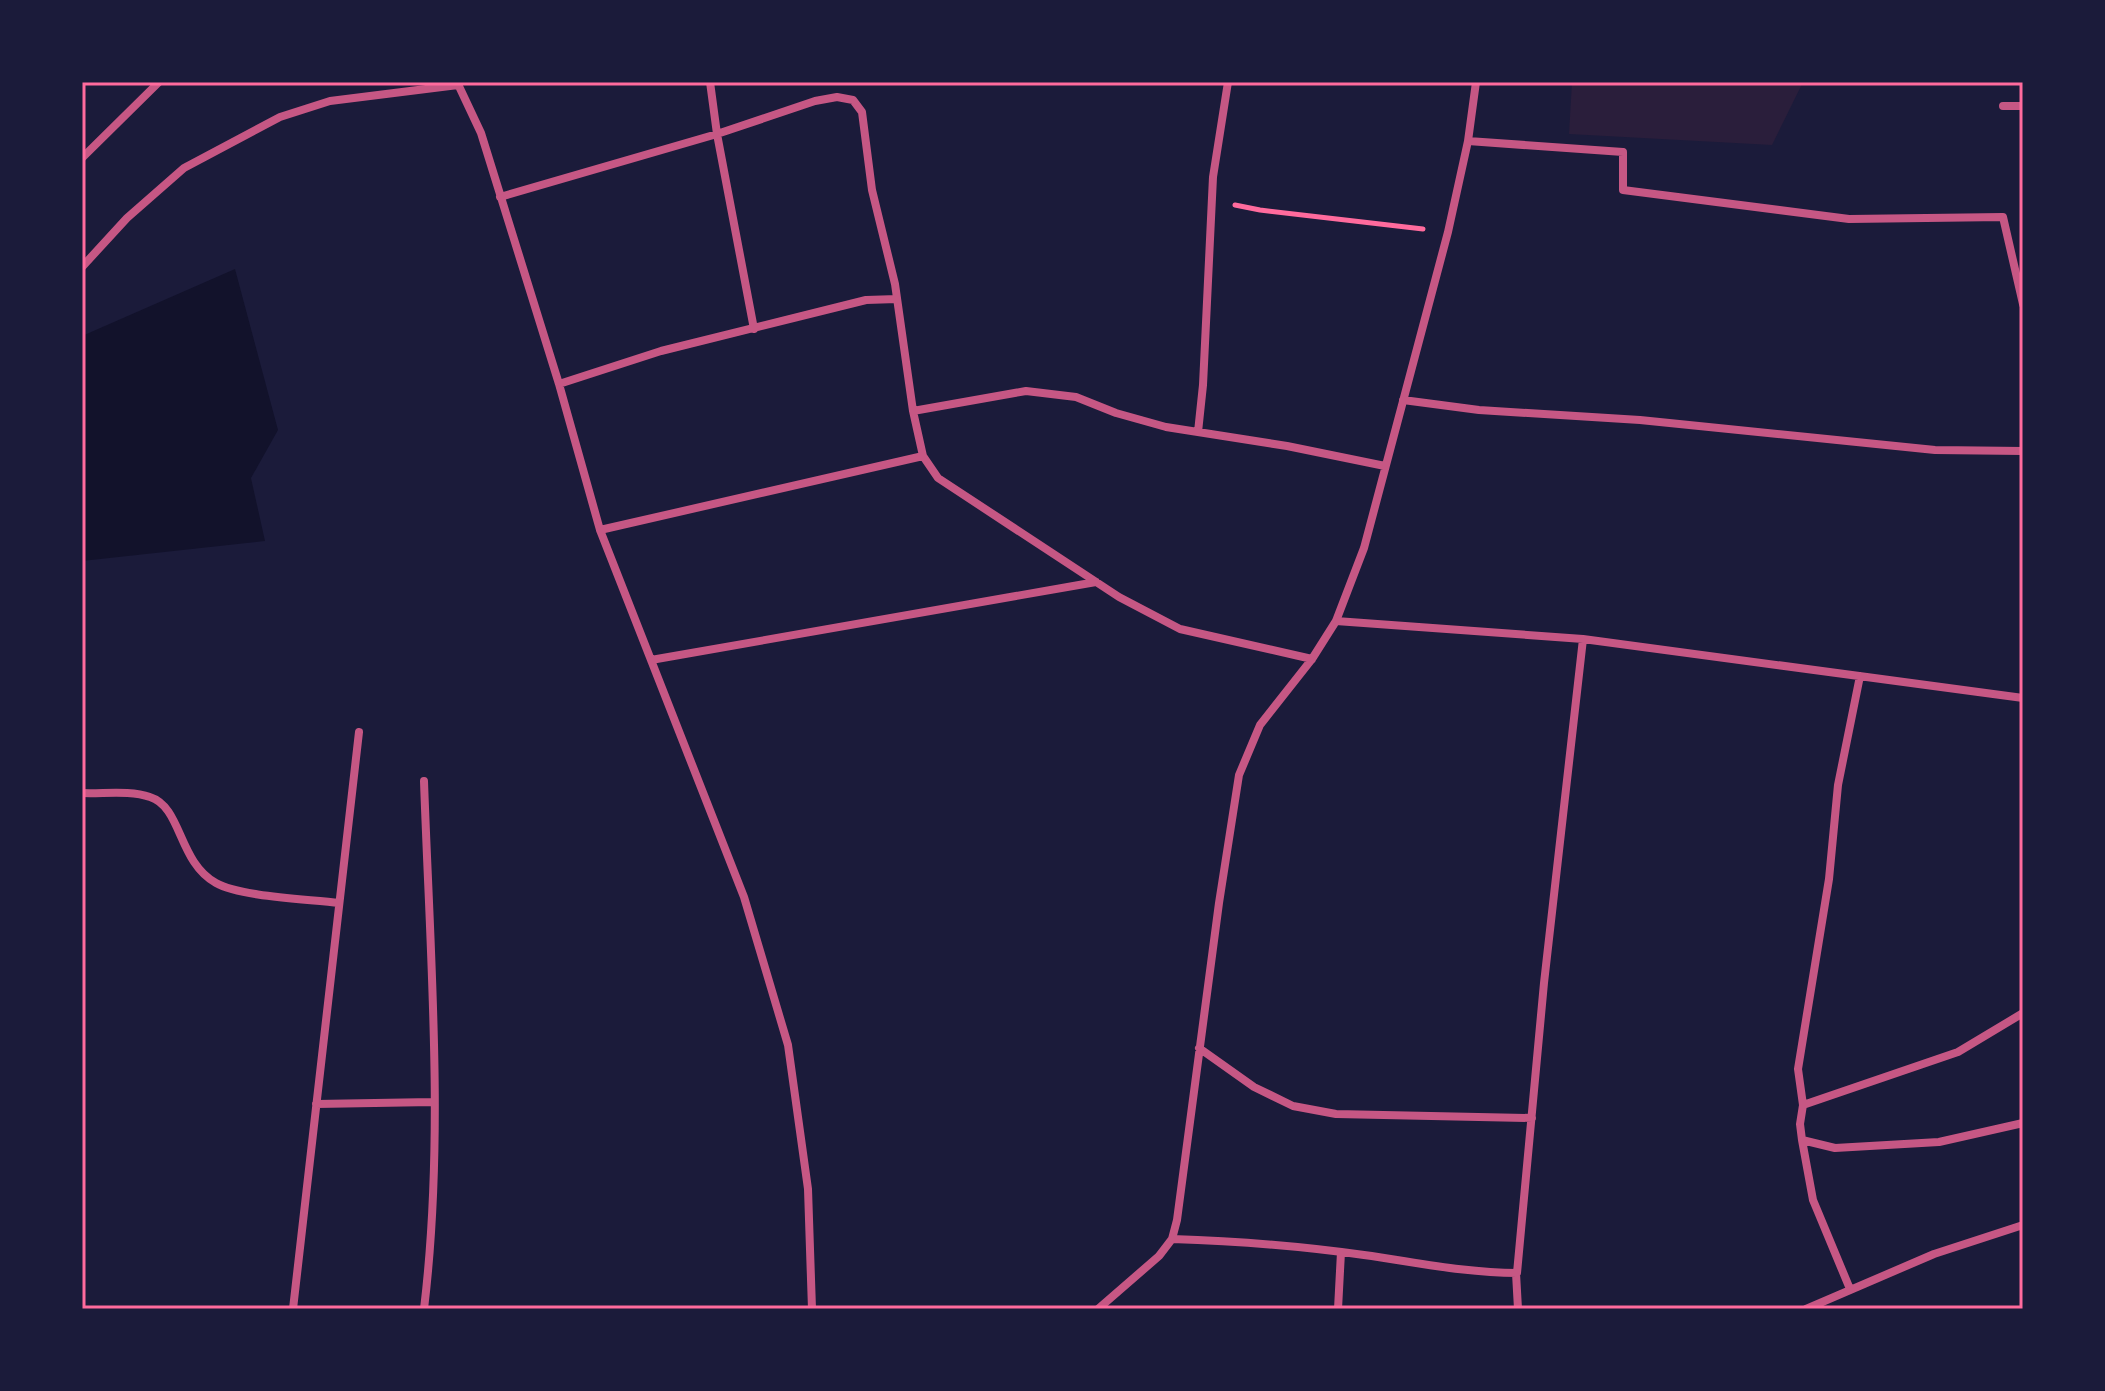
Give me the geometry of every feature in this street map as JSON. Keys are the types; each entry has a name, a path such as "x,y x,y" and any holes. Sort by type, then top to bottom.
{"street":[{"path":"82,158 159,82"},
{"path":"710,82 754,329"},
{"path":"1198,432 1212,201 1228,82"},
{"path":"1098,1309 1159,1256 1172,1239 1239,775 1260,725 1312,659 1336,621 1364,548 1448,232 1468,141 1476,82"},
{"path":"82,267 127,218 184,168 280,117 330,101 457,83 481,133 559,384 600,530 744,897 788,1045 808,1189 812,1309"},
{"path":"500,197 717,134 815,101 837,97 853,100 862,112 872,190 897,299 913,411 923,456 938,478 1119,597 1180,629 1312,659"},
{"path":"2003,106 2023,106"},
{"path":"1468,141 1623,152 1623,190 1849,219 2003,217 2023,304"},
{"path":"559,384 661,351 866,300 897,299"},
{"path":"913,411 1026,391 1076,397 1116,413 1166,427 1287,446 1385,466"},
{"path":"1403,400 1479,410 1640,420 1935,450 2023,451"},
{"path":"600,530 923,456"},
{"path":"651,660 1096,582"},
{"path":"1336,621 1583,639 2023,698"},
{"path":"1518,1309 1516,1273 1569,745 1583,639"},
{"path":"1850,1289 1813,1200 1800,1124 1803,1105 1798,1069 1829,879 1838,785 1860,676"},
{"path":"293,1309 359,732"},
{"path":"424,781 433,1102 431,1250 424,1309"},
{"path":"82,793 148,796 162,803 171,814 184,847 198,870 218,884 244,891 339,903"},
{"path":"1803,1105 1958,1052 2023,1013"},
{"path":"1199,1048 1254,1087 1293,1106 1336,1114 1532,1118"},
{"path":"316,1104 433,1102"},
{"path":"1802,1140 1835,1148 1939,1142 2023,1123"},
{"path":"1806,1309 1934,1254 2023,1225"},
{"path":"1172,1239 1341,1252 1451,1269 1516,1273"},
{"path":"1338,1309 1341,1252"}],"path":[{"path":"1212,201 1260,210 1448,232"}],"shaded area":[{"path":"1572,82 1803,82 1772,145 1569,134"},
{"path":"235,269 278,430 251,478 265,541 82,561 82,336"}]}
